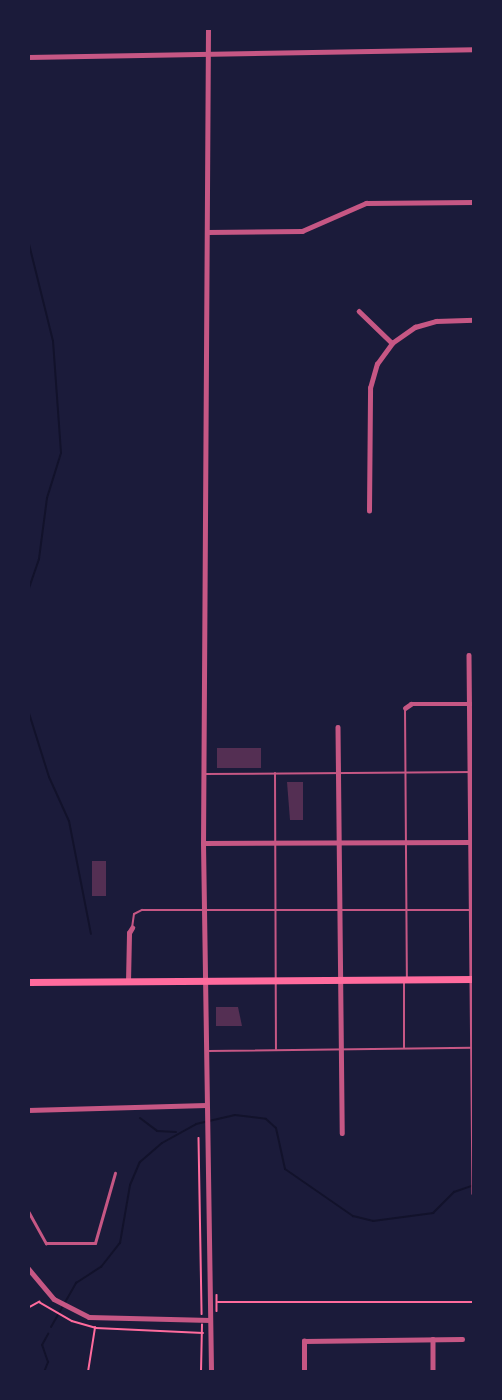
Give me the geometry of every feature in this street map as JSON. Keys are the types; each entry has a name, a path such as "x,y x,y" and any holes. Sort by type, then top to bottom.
{"main road":[{"path":"28,982 472,979"}],"street":[{"path":"208,28 203,843 211,1371"},
{"path":"28,57 208,52 474,50"},
{"path":"207,232 302,231 366,203 474,202"},
{"path":"359,311 392,343"},
{"path":"369,511 370,388 377,364 392,343 424,324 474,320"},
{"path":"470,655 472,704 470,910 474,1193"},
{"path":"405,708 411,704 472,704"},
{"path":"338,727 342,1133"},
{"path":"203,843 472,842"},
{"path":"128,982 129,933 132,928"},
{"path":"28,1110 206,1105"},
{"path":"28,1211 46,1243 95,1243 115,1173"},
{"path":"28,1268 47,1293 74,1311 107,1320 210,1320"},
{"path":"304,1371 304,1341 462,1338"},
{"path":"433,1339 433,1371"}],"lane":[{"path":"404,1048 405,708"},
{"path":"204,774 472,772"},
{"path":"275,773 273,842 276,1049"},
{"path":"132,928 137,911 470,910"},
{"path":"205,1051 472,1048"}],"path":[{"path":"199,1138 201,1371"},
{"path":"217,1317 218,1302 474,1302"},
{"path":"28,1308 42,1304 65,1318 96,1328 210,1332"},
{"path":"88,1371 96,1328"}],"building":[{"path":"217,748 261,748 261,768 217,768"},
{"path":"287,782 303,782 303,820 290,820"},
{"path":"92,861 106,861 106,896 92,896"},
{"path":"216,1007 238,1007 242,1026 216,1026"}],"waterway":[{"path":"28,240 53,341 61,453 47,498 39,559 28,591"},
{"path":"28,710 49,777 69,821 91,934"},
{"path":"51,1327 76,1283 101,1267 120,1243 130,1185 140,1162 162,1143 196,1124 235,1115 266,1119 276,1128 285,1169 353,1216 373,1221 433,1213 454,1192 474,1185"},
{"path":"140,1118 157,1131 176,1132"},
{"path":"44,1372 48,1362 42,1345 48,1334"}]}
